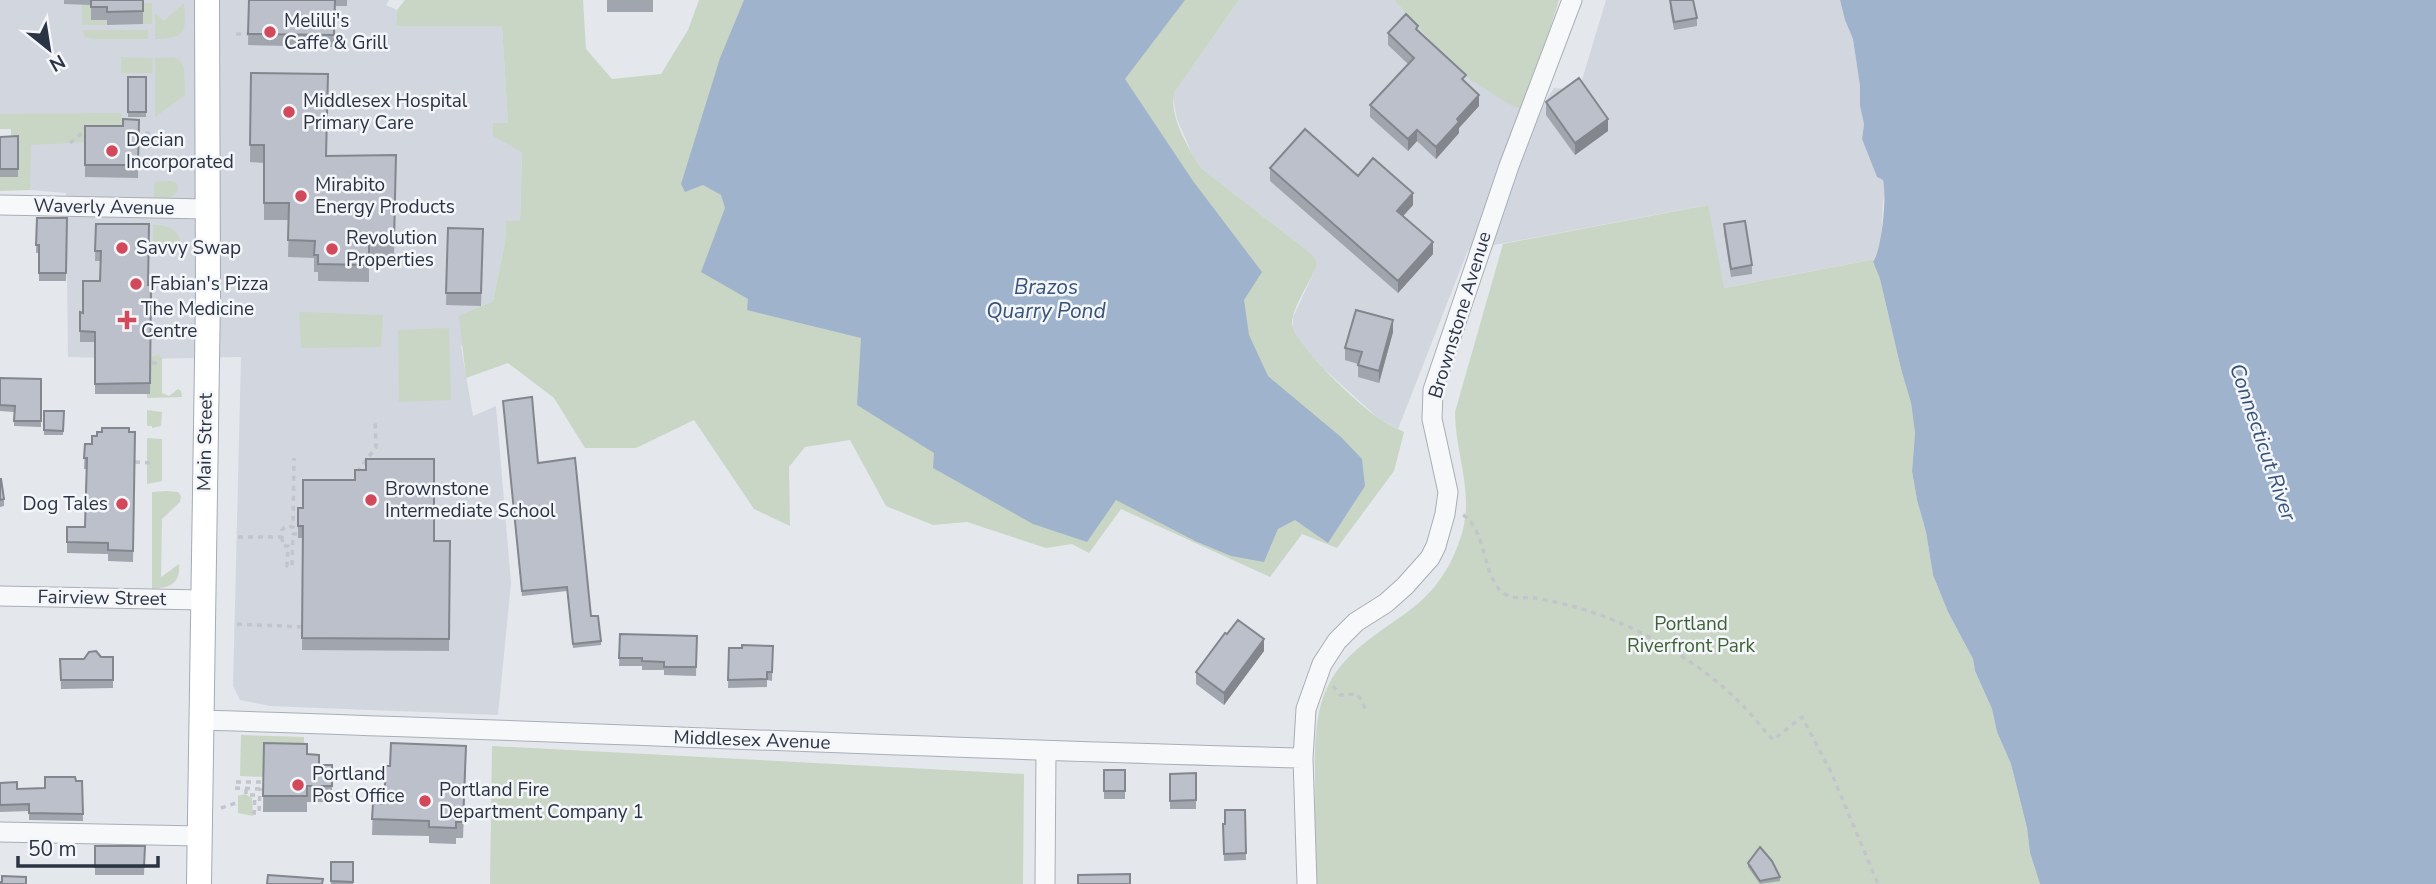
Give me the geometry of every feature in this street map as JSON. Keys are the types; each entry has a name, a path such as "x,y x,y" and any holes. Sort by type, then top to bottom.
{"main road":[{"name":"Main Street","path":"199,884 207,0"}],"street":[{"name":"Brownstone Avenue","path":"1307,884 1303,758 1306,709 1313,685 1329,652 1346,631 1386,603 1414,578 1436,546 1448,492 1432,419 1433,390 1508,166 1572,0"},
{"name":"Waverly Avenue","path":"0,205 207,209"},
{"name":"Fairview Street","path":"0,596 203,600"},
{"name":"Middlesex Avenue","path":"201,720 1303,758"},
{"path":"1045,884 1046,751"},
{"path":"0,832 200,836"}],"path":[{"path":"236,34 248,34"},
{"path":"70,143 86,127 98,127"},
{"path":"134,127 134,133 154,133"},
{"path":"138,160 154,160"},
{"path":"152,363 162,363"},
{"path":"355,482 356,473 376,447 375,418"},
{"path":"238,537 282,538 295,535 292,566 287,566 288,546 283,546 282,538 282,530 286,526 293,527 294,458"},
{"path":"135,462 152,463"},
{"path":"1461,514 1475,526 1492,577 1508,596 1536,598 1572,606 1623,623 1680,654 1731,694 1773,740 1802,717 1830,772 1877,883"},
{"path":"282,538 293,542"},
{"path":"237,624 302,626"},
{"path":"1332,684 1340,695 1356,694 1362,700 1366,712"},
{"path":"236,782 264,782"},
{"path":"236,788 262,789 259,813 254,813 255,795 246,795 246,789"},
{"path":"218,809 236,803"}],"shaded area":[{"path":"0,0 389,0 386,5 397,10 396,26 502,25 508,123 522,151 520,221 506,221 505,242 493,301 481,306 461,347 473,416 496,406 511,583 498,715 270,706 240,700 233,686 241,357 68,357 66,193 30,190 30,145 34,114 0,114"},
{"path":"1239,0 1394,0 1457,71 1537,114 1554,88 1579,90 1606,0 1840,0 1853,39 1864,124 1862,139 1877,177 1883,180 1886,190 1881,247 1876,259 1723,288 1707,205 1468,250 1398,429 1378,418 1323,368 1302,345 1293,328 1293,317 1316,268 1313,255 1202,169 1193,156 1177,119 1174,93"}],"green space":[{"name":"Brazos Quarry Pond","path":"405,0 583,0 586,49 612,79 661,74 688,30 699,0 1239,0 1174,93 1177,123 1202,169 1313,255 1316,268 1293,317 1295,333 1315,359 1358,402 1380,419 1404,432 1394,471 1337,548 1302,534 1270,577 1121,509 1089,553 1072,544 1046,548 967,522 933,525 886,506 850,440 805,447 789,467 790,526 754,509 694,420 636,448 585,448 554,398 508,363 466,378 459,316 493,301 505,242 506,221 520,221 522,152 493,136 493,123 508,123 502,26 396,26 397,10"},
{"path":"1394,0 1559,0 1525,110 1509,104 1457,71"},
{"path":"143,3 152,3 152,24 143,24"},
{"path":"184,3 185,21 182,32 173,37 155,39 155,13 164,21"},
{"path":"82,4 91,5 107,20 107,25 82,25"},
{"path":"82,30 148,30 148,39 94,39 85,37"},
{"path":"121,57 153,58 152,73 121,73"},
{"path":"173,57 180,60 184,69 185,95 155,117 155,58"},
{"path":"121,113 123,132 85,142 31,145 30,190 0,191 0,177 18,177 18,145 11,144 11,129 0,129 0,114"},
{"path":"173,181 177,184 176,193 154,201 154,182"},
{"name":"Portland Riverfront Park","path":"1708,205 1724,288 1876,259 1873,263 1880,279 1911,403 1915,433 1912,471 1933,575 1948,612 1973,659 1975,671 1992,709 1997,732 2011,764 2027,828 2030,853 2040,884 1313,884 1316,741 1324,694 1347,659 1428,594 1448,566 1458,544 1466,502 1455,412 1503,244"},
{"path":"153,225 174,230 181,242 177,249 156,249 153,246"},
{"path":"299,312 383,315 381,347 301,348"},
{"path":"449,328 451,400 399,402 398,330"},
{"path":"158,354 162,358 162,393 169,396 178,389 182,397 147,398 147,394 150,394 148,359"},
{"path":"147,410 162,412 161,426 147,426"},
{"path":"147,438 162,439 162,481 147,484"},
{"path":"152,492 178,492 181,496 180,502 162,519 161,577 179,564 179,570 173,583 152,589"},
{"path":"241,735 304,737 304,760 264,777 240,776"},
{"path":"492,746 1024,774 1023,884 490,884"},
{"path":"245,794 252,798 253,816 238,813 238,796"}],"water":[{"name":"Brazos Quarry Pond","path":"744,0 1185,0 1125,79 1193,181 1262,272 1244,300 1249,335 1268,376 1341,437 1362,459 1365,486 1328,543 1295,520 1278,529 1264,562 1231,556 1195,541 1116,500 1087,542 1033,524 933,468 934,453 857,405 861,338 747,310 748,299 701,272 725,208 721,195 703,185 685,192 681,184 720,58"},
{"name":"Connecticut River","path":"1840,0 2436,0 2436,884 2040,884 2030,853 2027,828 2011,764 1997,732 1992,709 1975,671 1973,659 1948,612 1933,575 1912,471 1915,433 1911,403 1880,279 1873,262 1883,222 1883,180 1877,177 1862,139 1864,124 1853,39"}],"building":[{"path":"91,0 143,0 143,11 107,12 107,7 91,7"},
{"path":"249,0 335,0 334,35 248,34"},
{"path":"1670,0 1693,0 1697,18 1674,22"},
{"path":"1406,14 1418,26 1416,29 1466,75 1462,79 1479,95 1436,147 1417,130 1408,139 1370,105 1414,58 1388,33"},
{"path":"251,73 328,74 326,156 396,155 394,241 369,240 369,265 318,264 318,255 314,255 315,241 288,240 289,203 264,203 264,145 250,145"},
{"path":"128,77 146,77 146,112 128,112"},
{"path":"1579,78 1608,119 1575,143 1546,102"},
{"name":"Decian Incorporated","path":"123,119 139,120 138,165 85,165 85,126 123,126"},
{"path":"1305,129 1358,176 1373,158 1413,193 1397,211 1433,242 1398,281 1270,168"},
{"path":"18,136 18,169 0,169 0,137"},
{"path":"37,218 67,218 66,273 39,273"},
{"path":"1745,221 1752,265 1731,269 1724,224"},
{"path":"96,224 149,224 150,383 95,384 95,332 80,331 80,312 83,313 83,281 100,281 101,251 95,251"},
{"path":"448,228 483,229 481,293 446,293"},
{"path":"1356,310 1393,320 1379,371 1358,365 1362,352 1345,348"},
{"path":"0,378 41,379 41,421 14,421 15,406 0,405"},
{"path":"532,397 538,463 575,458 591,616 598,616 601,641 573,644 567,587 522,591 503,401"},
{"path":"44,411 64,411 63,431 44,430"},
{"path":"102,428 129,428 129,432 135,432 133,551 108,550 108,543 67,542 67,527 85,527 85,444 92,444 92,436 102,432"},
{"path":"366,459 434,459 434,541 450,541 449,639 302,638 303,526 298,526 298,508 303,508 303,480 355,480 355,470 366,470"},
{"path":"0,479 4,499 0,500"},
{"path":"1238,620 1264,639 1224,693 1196,672"},
{"path":"620,634 697,636 696,667 664,667 664,662 619,658"},
{"path":"742,645 773,646 772,672 767,672 767,679 728,680 729,648 742,648"},
{"path":"96,651 101,657 113,657 113,680 61,680 60,659 84,659 89,652"},
{"name":"Portland Post Office","path":"264,743 307,744 307,754 319,755 319,765 332,765 332,786 307,786 307,796 263,796"},
{"name":"Portland Fire Department Company 1","path":"391,743 466,746 463,822 456,822 456,828 429,827 429,821 372,819 373,803 384,804 386,766 390,766"},
{"path":"1104,770 1125,770 1125,791 1104,791"},
{"path":"1196,773 1196,800 1170,801 1170,774"},
{"path":"45,777 75,777 76,781 82,781 83,814 29,813 29,804 0,805 0,783 17,782 17,789 45,788"},
{"path":"1225,810 1245,810 1246,853 1224,854"},
{"path":"95,846 145,846 144,867 95,867"},
{"path":"1760,847 1772,861 1780,877 1760,881 1748,863"},
{"path":"331,862 353,862 353,882 331,881"},
{"path":"1130,874 1130,884 1078,884 1078,875"},
{"path":"268,875 323,879 322,884 267,884"},
{"path":"2,876 26,877 26,884 0,884"}],"place":[{"name":"Melilli's Caffe & Grill","path":"270,32"},
{"name":"Middlesex Hospital Primary Care","path":"289,112"},
{"name":"Decian Incorporated","path":"112,151"},
{"name":"Mirabito Energy Products","path":"301,196"},
{"name":"Savvy Swap","path":"122,248"},
{"name":"Revolution Properties","path":"332,249"},
{"name":"Fabian's Pizza","path":"136,284"},
{"name":"The Medicine Centre","path":"127,320"},
{"name":"Brownstone Intermediate School","path":"371,500"},
{"name":"Dog Tales","path":"122,504"},
{"name":"Portland Post Office","path":"298,785"},
{"name":"Portland Fire Department Company 1","path":"425,801"}]}
